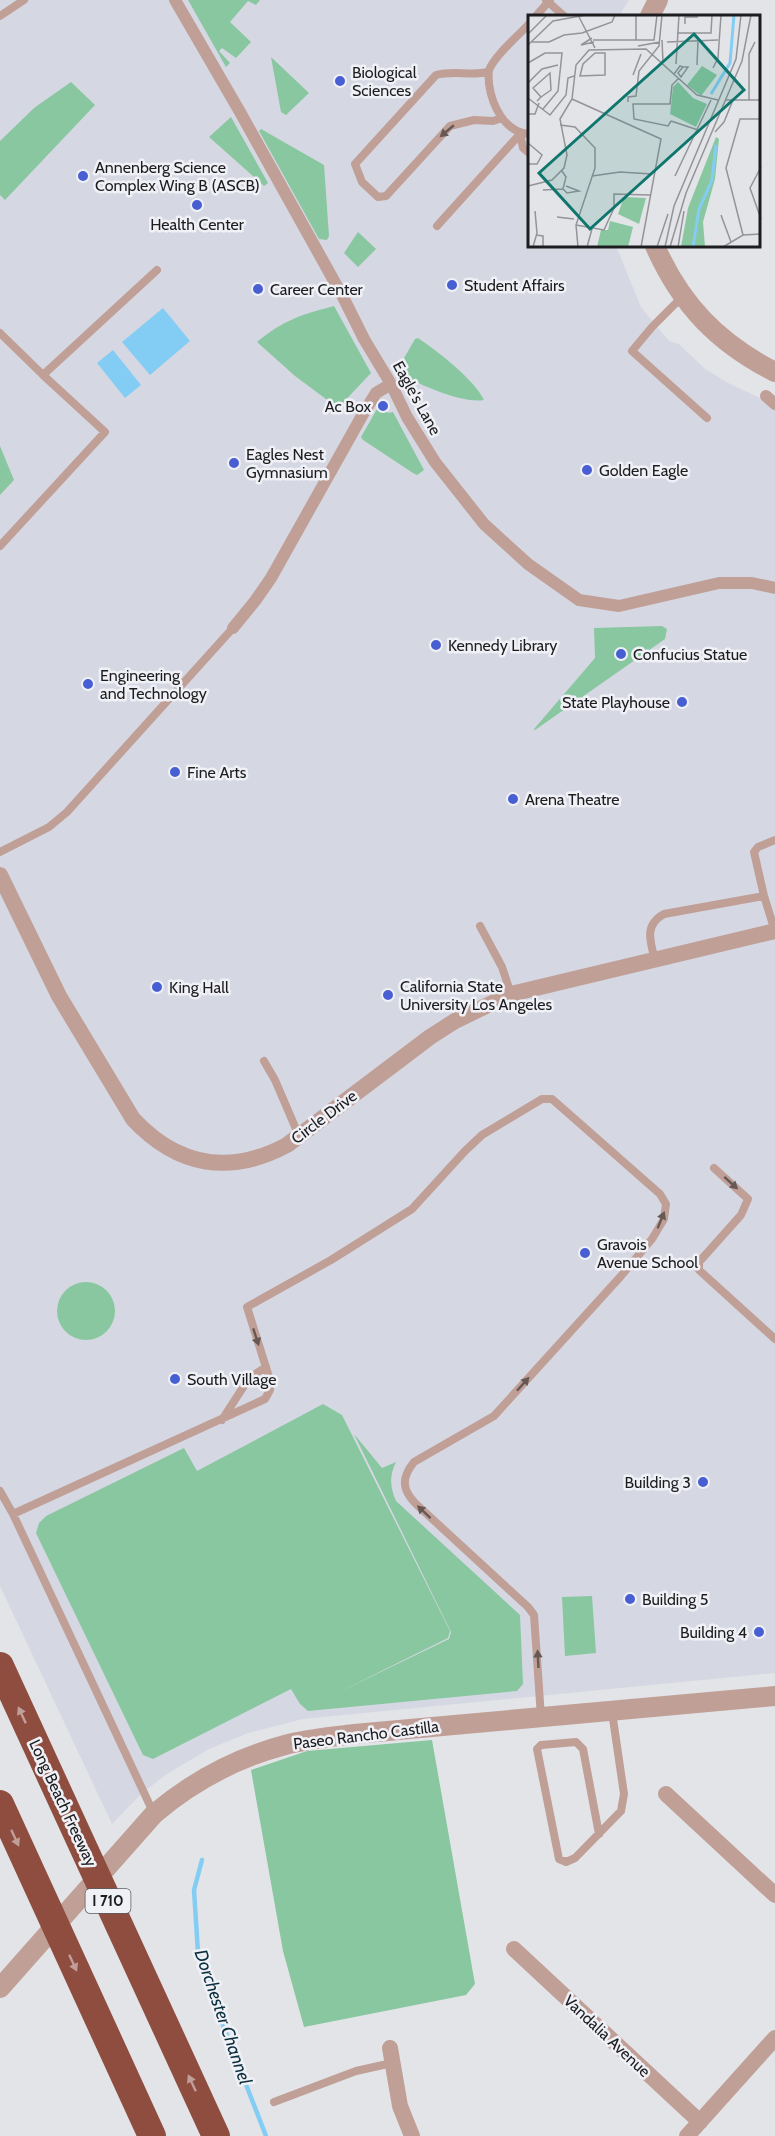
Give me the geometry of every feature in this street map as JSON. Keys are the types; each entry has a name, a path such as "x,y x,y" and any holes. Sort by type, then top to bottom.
{"highway":[{"name":"Long Beach Freeway","path":"0,1666 216,2136"},
{"path":"0,1804 152,2136"}],"street":[{"name":"Eagle's Lane","path":"175,0 343,297 407,417 435,462 484,524 528,564 579,600 619,606 719,583 752,583 775,588"},
{"path":"650,15 658,0"},
{"path":"656,248 682,297 715,334 754,362 775,372"},
{"path":"233,628 271,578 376,393 391,384"},
{"name":"Circle Drive","path":"0,875 59,996 133,1119 147,1134 180,1155 201,1161 224,1163 243,1162 267,1156 299,1136 430,1037 455,1021 511,994 775,931"},
{"name":"Paseo Rancho Castilla","path":"5,1979 154,1814 178,1794 209,1774 245,1757 287,1744 354,1734 773,1699"},
{"path":"666,1794 775,1894"},
{"name":"Vandalia Avenue","path":"514,1949 700,2122"},
{"path":"687,2136 775,2038"},
{"path":"391,2056 400,2106 412,2136"}],"lane":[{"path":"0,16 24,0"},
{"path":"537,15 549,1 563,15"},
{"path":"525,134 502,118 492,99 488,72 493,63 528,25"},
{"path":"488,72 477,75 436,75 355,164 362,182 378,197 386,196 450,126 474,120 493,121 502,118"},
{"path":"525,134 523,148 528,152"},
{"path":"437,226 525,134"},
{"path":"43,375 157,270"},
{"path":"682,297 632,351 706,418"},
{"path":"0,333 105,432 0,546"},
{"path":"0,852 49,827 68,812 233,628"},
{"path":"775,840 758,847 754,852 775,931"},
{"path":"655,960 651,942 651,926 664,914 764,896"},
{"path":"480,926 502,968 511,994"},
{"path":"264,1061 275,1080 299,1136"},
{"path":"13,1514 265,1399 270,1390 270,1380 247,1307 331,1260 412,1209 482,1135 542,1099 552,1099 660,1194 666,1204 664,1219 652,1239 621,1276 494,1416 414,1462 405,1472 405,1488 410,1498 534,1615 541,1717"},
{"path":"714,1168 748,1199 741,1215 699,1262 699,1270 775,1339"},
{"path":"222,1420 249,1378 266,1367"},
{"path":"0,1491 13,1514 154,1814"},
{"path":"599,1834 583,1749 576,1743 541,1745 537,1749 559,1859 566,1862 575,1858 599,1834 621,1810 624,1794 612,1712"},
{"path":"274,2102 391,2056"}],"shaded area":[{"name":"California State University Los Angeles","path":"0,0 629,0 620,15 528,15 528,248 617,248 641,307 669,341 679,344 705,369 730,384 775,405 775,1673 303,1719 248,1733 209,1749 167,1774 141,1794 112,1824 0,1586"}],"green space":[{"path":"188,0 260,0 256,5 248,1 230,22 251,42 236,58 222,48 219,51 230,63 226,67"},
{"path":"271,57 309,93 286,115 281,112"},
{"path":"71,82 95,105 5,200 0,195 0,141 34,108"},
{"path":"231,117 268,183 264,186 209,137"},
{"path":"261,129 324,165 329,236 327,240 319,239 259,131"},
{"path":"358,232 376,249 358,267 344,253"},
{"path":"334,306 371,373 338,408 295,376 257,342 293,319"},
{"path":"418,338 464,375 484,400 452,396 396,372 415,339"},
{"path":"381,402 388,413 393,412 424,470 417,475 361,437"},
{"path":"0,446 14,480 0,495"},
{"path":"662,626 667,629 665,639 534,729 595,658 594,628"},
{"path":"86,1282 97,1284 110,1295 115,1311 113,1322 102,1335 86,1340 75,1338 62,1327 57,1311 59,1300 70,1287"},
{"path":"323,1404 342,1415 450,1631 448,1638 335,1694 449,1639 451,1632 354,1434 382,1468 396,1462 391,1482 396,1501 520,1615 523,1684 517,1691 308,1711 300,1704 291,1689 153,1759 143,1755 36,1533 39,1523 46,1516 184,1448 197,1471"},
{"path":"592,1596 596,1653 565,1656 562,1597"},
{"path":"432,1740 475,1984 466,1995 304,2027 283,1951 251,1770 307,1751"}],"water":[{"path":"163,308 190,341 150,375 122,342"},
{"path":"113,350 141,385 125,398 97,363"}],"waterway":[{"name":"Dorchester Channel","path":"202,1860 194,1890 198,1953 266,2136"}],"place":[{"name":"Biological Sciences","path":"340,81"},
{"name":"Annenberg Science Complex Wing B (ASCB)","path":"83,176"},
{"name":"Health Center","path":"197,205"},
{"name":"Student Affairs","path":"452,285"},
{"name":"Career Center","path":"258,289"},
{"name":"Ac Box","path":"383,406"},
{"name":"Eagles Nest Gymnasium","path":"234,463"},
{"name":"Golden Eagle","path":"587,470"},
{"name":"Kennedy Library","path":"436,645"},
{"name":"Confucius Statue","path":"621,654"},
{"name":"Engineering and Technology","path":"88,684"},
{"name":"State Playhouse","path":"682,702"},
{"name":"Fine Arts","path":"175,772"},
{"name":"Arena Theatre","path":"513,799"},
{"name":"King Hall","path":"157,987"},
{"name":"California State University Los Angeles","path":"388,995"},
{"name":"Gravois Avenue School","path":"585,1253"},
{"name":"South Village","path":"175,1379"},
{"name":"Building 3","path":"703,1482"},
{"name":"Building 5","path":"630,1599"},
{"name":"Building 4","path":"759,1632"}]}
